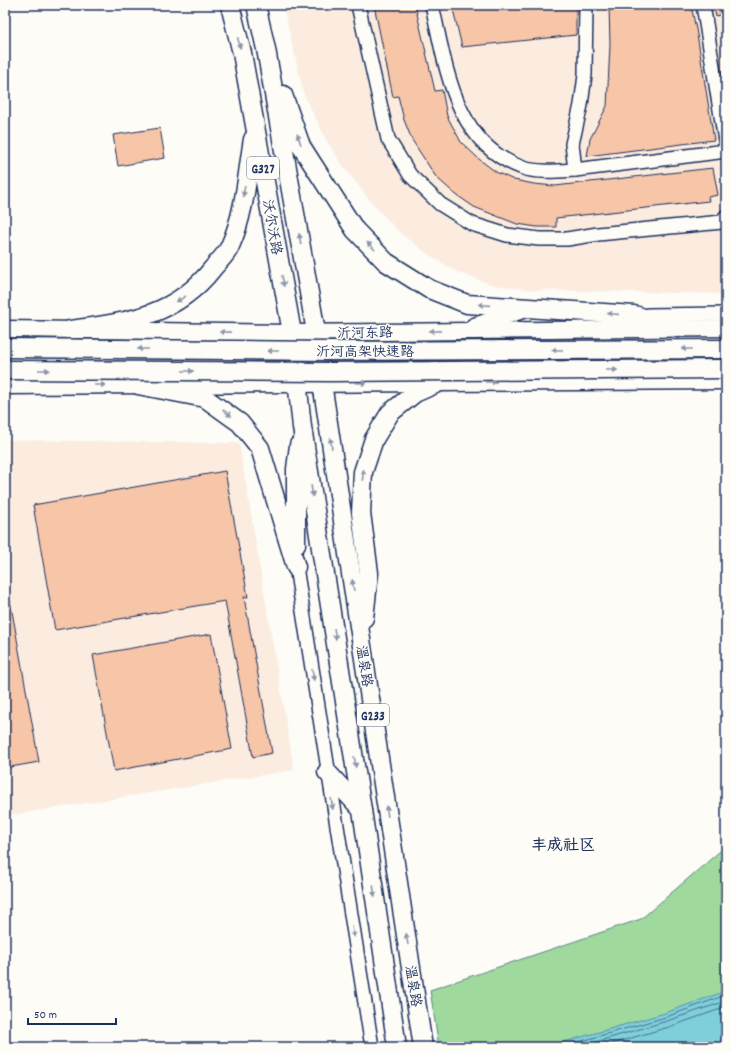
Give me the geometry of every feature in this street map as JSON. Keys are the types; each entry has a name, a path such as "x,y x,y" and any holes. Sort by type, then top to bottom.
{"highway":[{"name":"沃尔沃路","path":"230,5 242,53 292,333"},
{"name":"沃尔沃路","path":"256,5 266,49 316,332"},
{"path":"266,49 301,146 355,230 386,262 429,289 467,304 634,315 678,328"},
{"path":"70,330 122,323 151,315 184,297 207,276 230,247 241,211 255,125"},
{"name":"温泉路","path":"316,332 335,472 423,1047"},
{"name":"温泉路","path":"292,333 302,427 398,1047"},
{"name":"沂河高架快速路","path":"5,348 331,351 726,349"},
{"name":"沂河高架快速路","path":"5,370 332,372 726,369"},
{"path":"361,639 370,574 361,513 362,472 374,439 390,413 415,393 440,382"},
{"path":"138,385 205,398 240,423 260,448 296,568"},
{"path":"296,568 296,469 302,427"},
{"path":"335,472 361,513"},
{"path":"327,772 362,810"}],"main road":[{"path":"458,331 530,308"},
{"name":"沂河东路","path":"5,329 292,333 726,328"},
{"path":"5,386 440,382 726,382"}],"street":[{"path":"358,5 388,139 410,175 440,204 472,224 506,235 539,239 567,239 598,234 722,222 726,216"},
{"path":"432,5 454,94 465,120 482,142 500,157 524,168 552,171 575,170 726,151"},
{"path":"575,170 572,144 581,105 585,75 586,5"},
{"path":"703,5 726,147"},
{"path":"634,315 726,314"},
{"path":"296,568 327,772 372,1047"}],"shaded area":[{"path":"283,5 726,5 726,294 533,290 494,285 459,273 428,254 400,233 372,203 346,170 328,143 304,95"},
{"path":"5,440 239,443 294,770 5,816"}],"green space":[{"path":"726,846 726,1047 439,1047 430,990 641,919"}],"water":[{"path":"726,991 726,1045 720,1047 547,1047 665,1013"}],"building":[{"path":"374,5 415,5 435,91 442,90 447,116 461,142 480,160 496,172 514,180 555,186 713,168 718,195 708,197 709,201 556,218 556,227 537,227 517,224 474,207 455,194 436,177 412,140 404,120 398,96 393,97"},
{"path":"452,5 576,5 576,35 462,47"},
{"path":"609,5 691,5 714,140 587,156 590,139 607,106 610,45"},
{"path":"713,5 726,5 726,13 716,16"},
{"path":"160,128 165,158 118,166 113,135"},
{"path":"225,471 248,597 244,597 272,753 253,757 225,601 55,630 33,505"},
{"path":"5,600 10,600 39,762 5,768"},
{"path":"211,634 232,749 114,771 93,655"}],"district":[{"name":"丰成社区","path":"563,844"}]}
